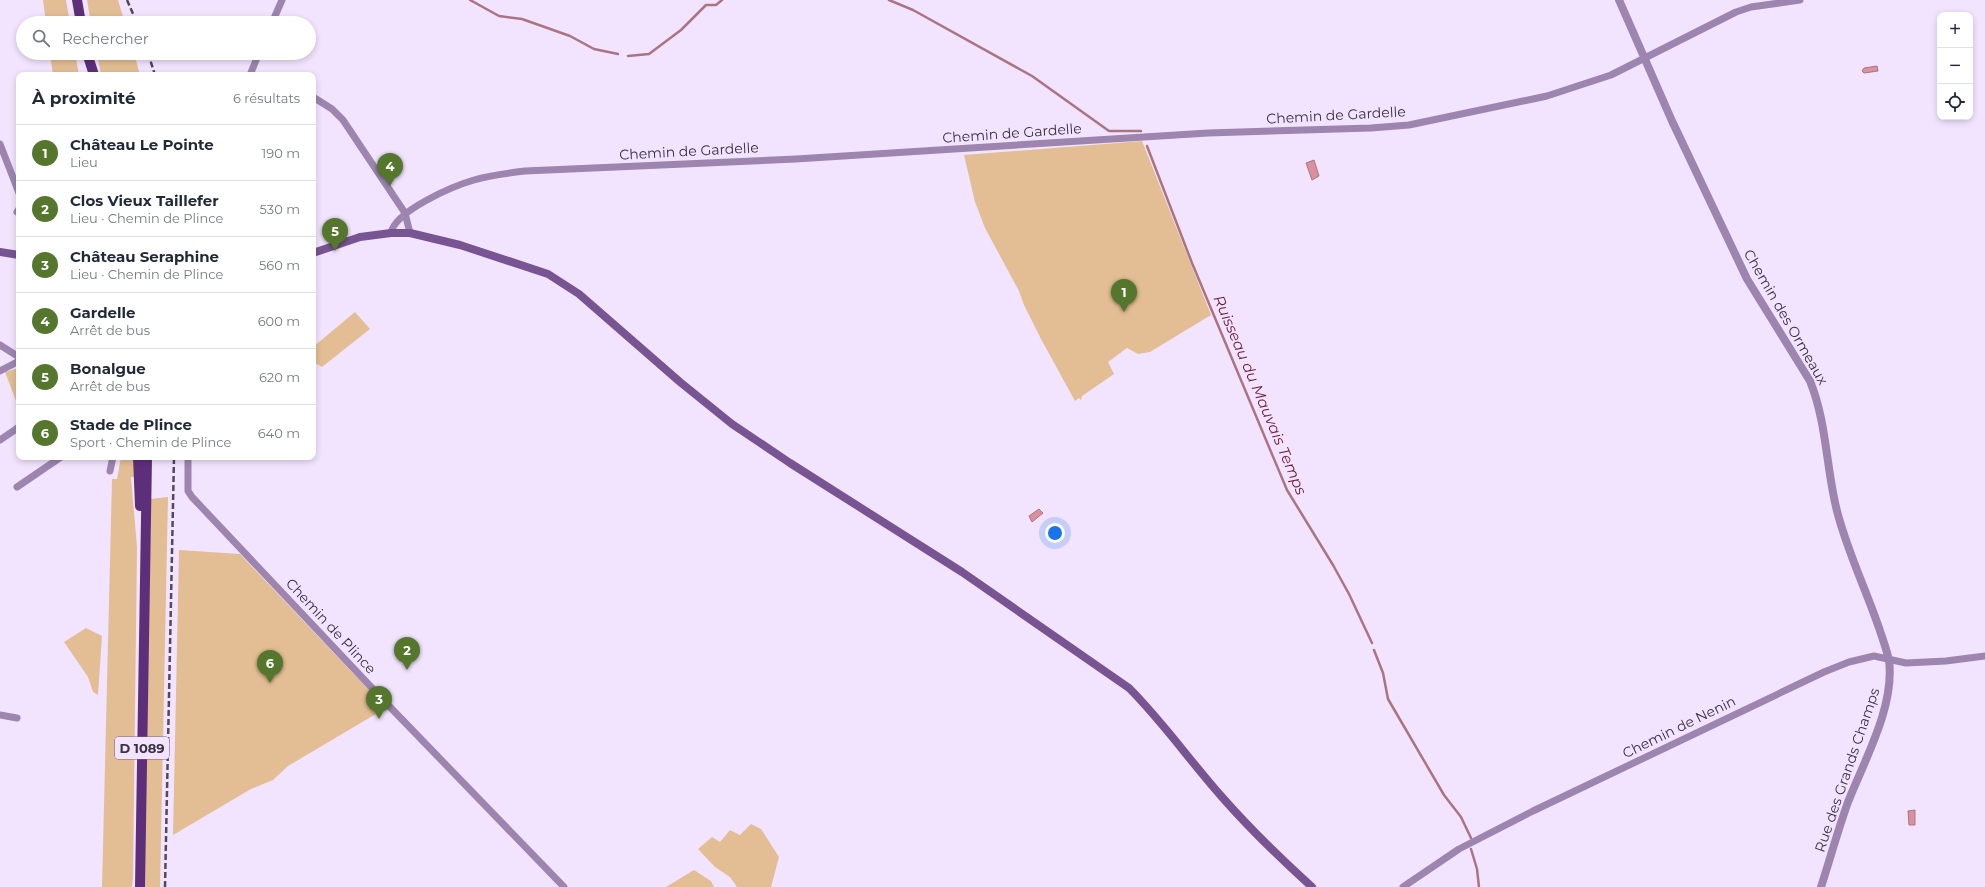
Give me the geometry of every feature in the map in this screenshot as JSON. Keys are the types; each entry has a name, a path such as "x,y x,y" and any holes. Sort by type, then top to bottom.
{"main road":[{"path":"77,0 80,16"},
{"path":"88,60 90,72"},
{"path":"89,60 93,72"},
{"path":"316,251 360,237 391,232 410,234 460,244 548,274 579,294 680,382 732,424 790,463 950,564 1130,688 1153,712 1220,795 1255,834 1312,887"},
{"path":"0,252 16,255"},
{"name":"D 1089","path":"138,460 144,586"},
{"name":"D 1089","path":"140,887 147,460"}],"street":[{"path":"275,16 282,0"},
{"name":"Chemin des Ormeaux","path":"1619,0 1644,59 1747,279 1810,381 1817,397 1824,430 1831,482 1837,512 1890,660"},
{"name":"Chemin de Gardelle","path":"391,232 395,222 405,214 443,192 473,180 497,174 525,171 804,158 1192,134 1371,128 1409,125 1547,96 1611,75 1741,10 1751,7 1800,0"},
{"path":"251,72 256,60"},
{"path":"316,99 332,109 343,120 405,214 410,234"},
{"path":"0,144 16,185"},
{"path":"0,345 16,355"},
{"path":"0,371 16,363"},
{"path":"0,440 16,429"},
{"path":"0,434 8,434"},
{"path":"17,487 57,460"},
{"path":"110,471 112,460"},
{"name":"Chemin de Plince","path":"188,460 188,491 192,497 379,696 564,887"},
{"name":"Chemin de Nenin","path":"1403,887 1459,849 1533,811 1824,672 1849,662 1874,656 1906,663 1946,661 1985,656"},
{"name":"Rue des Grands Champs","path":"1821,887 1848,804 1880,722 1892,676 1890,660"},
{"path":"0,715 17,718"}],"shaded area":[{"path":"43,0 66,0 69,16 45,16"},
{"path":"87,0 118,0 123,16 90,16"},
{"path":"51,60 76,60 78,72 53,72"},
{"path":"98,60 136,60 139,72 100,72"},
{"path":"1877,66 1878,71 1864,73 1862,71 1864,68"},
{"path":"1142,141 1211,315 1150,352 1138,354 1127,348 1108,362 1114,374 1082,396 1081,400 1079,398 1075,401 1041,339 1024,305 1019,291 985,228 975,202 964,155"},
{"path":"1314,160 1319,176 1312,180 1306,163"},
{"path":"355,312 370,329 322,367 316,364 316,344"},
{"path":"16,369 16,401 5,372"},
{"path":"120,460 134,460 135,477 131,477 137,547 133,879 132,887 102,887 112,479 117,479"},
{"path":"168,497 160,887 143,887 151,499"},
{"path":"1039,509 1043,513 1032,522 1029,516"},
{"path":"179,550 240,554 386,708 288,766 273,780 251,789 173,835"},
{"path":"86,628 102,636 98,695 93,692 88,677 64,642"},
{"path":"1915,810 1915,825 1909,825 1908,811"},
{"path":"751,824 761,829 779,857 771,887 737,887 730,877 715,867 698,849 712,837 720,842 730,830 740,835"},
{"path":"694,870 711,881 714,887 666,887"}],"waterway":[{"name":"Ruisseau du Mauvais Temps","path":"470,0 499,16 522,19 570,36 594,49 618,54"},
{"name":"Ruisseau du Mauvais Temps","path":"628,56 649,54 681,30 706,5 716,5 722,0"},
{"name":"Ruisseau du Mauvais Temps","path":"889,0 913,10 1032,76 1109,131 1141,131"},
{"name":"Ruisseau du Mauvais Temps","path":"1147,146 1192,263 1287,490 1333,565 1349,594 1372,643"},
{"name":"Ruisseau du Mauvais Temps","path":"1374,650 1383,673 1388,699 1444,795 1461,817 1471,838"},
{"name":"Ruisseau du Mauvais Temps","path":"1471,849 1477,869 1479,887"}],"railway":[{"path":"127,0 134,16"},
{"path":"150,60 154,72"},
{"path":"165,887 174,460"}],"place":[{"name":"Gardelle","path":"390,186"},
{"name":"Bonalgue","path":"335,251"},
{"name":"Château Le Pointe","path":"1124,312"},
{"name":"Clos Vieux Taillefer","path":"407,670"},
{"name":"Stade de Plince","path":"270,683"},
{"name":"Château Seraphine","path":"379,719"}]}
